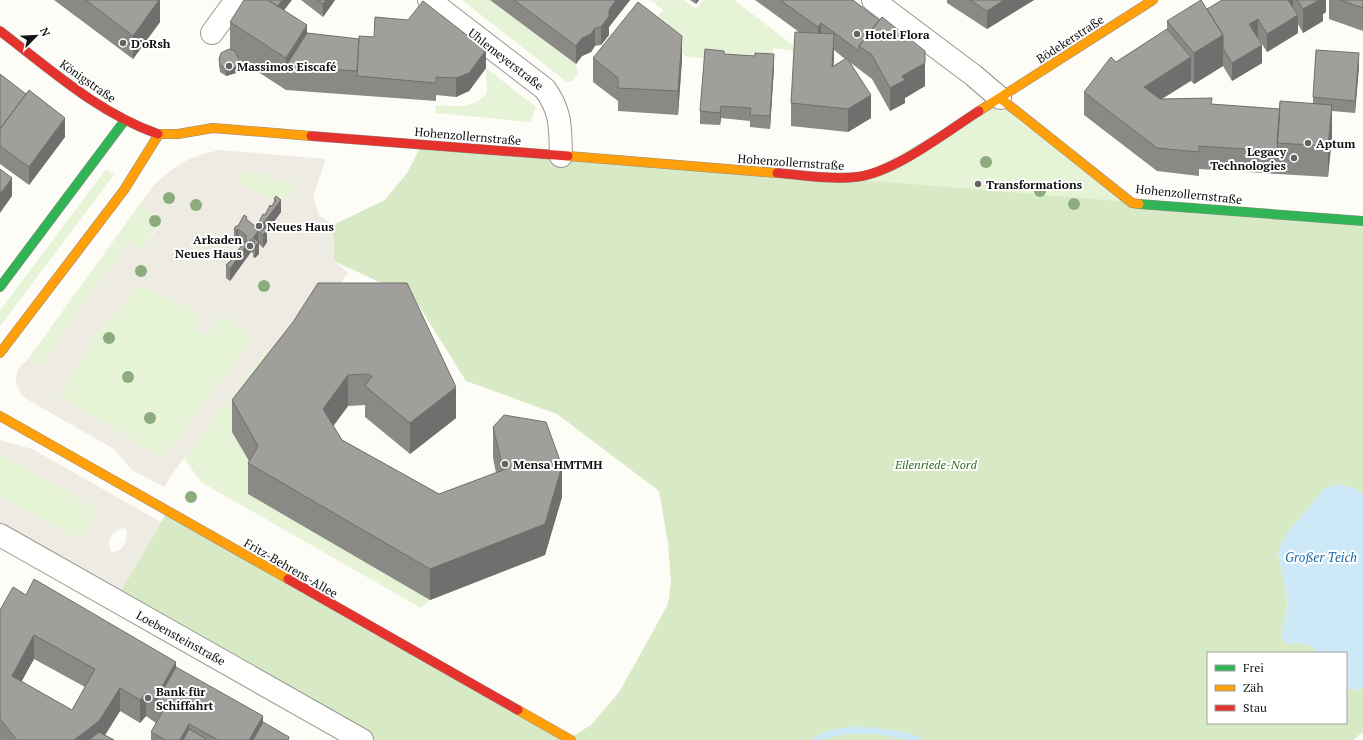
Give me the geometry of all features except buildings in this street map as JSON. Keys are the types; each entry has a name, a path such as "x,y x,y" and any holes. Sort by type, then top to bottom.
{"street":[{"path":"212,33 236,0"},
{"name":"Uhlemeyerstraße","path":"430,0 545,89 553,100 558,113 561,156"},
{"path":"873,0 973,75 1000,98"},
{"name":"Bödekerstraße","path":"1000,98 1153,0"},
{"name":"Königstraße","path":"0,31 82,93 125,120"},
{"name":"Hohenzollernstraße","path":"160,134 213,128 838,178 858,177 890,168 1000,98 1132,203 1363,221"},
{"path":"0,287 125,120 160,134 124,190 0,353"},
{"name":"Fritz-Behrens-Allee","path":"0,416 569,740"},
{"name":"Loebensteinstraße","path":"0,535 362,740"}],"green space":[{"path":"462,0 490,0 576,64 578,73 572,81 567,82"},
{"path":"651,0 684,0 696,9 703,0 734,0 794,46 794,51 773,48 772,62 687,57 648,29 663,10"},
{"path":"486,68 536,107 530,122 436,113 435,105 464,106 470,105 482,98 487,93"},
{"path":"1000,98 1132,203 838,178 859,177"},
{"name":"Eilenriede-Nord","path":"422,144 1363,221 1363,494 1353,488 1278,553 1288,605 1281,636 1287,644 1297,643 1308,645 1317,652 1207,652 1207,724 1347,724 1347,688 1354,690 1363,688 1363,732 1353,740 362,740 115,601 167,512 568,739 591,725 620,691 668,604 671,582 668,543 659,491 557,414 466,381 414,298 334,261 333,225 385,200 407,173"},
{"path":"106,169 114,175 0,326 0,310"},
{"path":"239,172 268,174 268,180 295,182 295,194 273,201 238,182"},
{"path":"140,204 163,220 141,250 129,241 39,366 28,359"},
{"path":"140,285 202,313 206,335 222,314 254,338 163,459 59,396 99,329"},
{"path":"267,349 293,353 233,432 430,600 421,608 201,482 184,458"},
{"path":"0,453 98,509 80,540 0,497"}],"shaded area":[{"name":"Neues Haus","path":"219,150 326,159 313,196 319,215 333,225 334,261 348,273 318,314 293,353 267,349 164,487 132,470 114,449 30,401 21,394 16,384 17,370 28,359 39,366 129,241 141,250 163,220 140,204 154,185 171,170 187,160","holes":["239,172 268,174 268,180 295,182 295,194 273,201 238,182","140,285 202,313 194,328 206,335 222,314 254,338 163,459 59,396 99,329"]},
{"path":"0,440 32,449 161,522 115,601 0,535 0,497 80,540 98,510 0,453","holes":["125,528 127,534 125,544 120,550 111,553 109,543 111,536 117,530"]}],"water":[{"name":"Großer Teich","path":"1338,484 1353,488 1363,494 1363,688 1354,690 1347,688 1347,652 1317,652 1308,645 1297,643 1287,644 1281,636 1288,605 1278,553 1285,536 1325,488"}],"waterway":[{"path":"816,740 828,735 854,730 881,732 919,740"}],"traffic: fast":[{"path":"0,287 125,120"},
{"path":"1139,204 1363,221"}],"traffic: slow":[{"path":"979,111 1153,0"},
{"path":"1000,98 1132,203 1139,204"},
{"path":"158,134 178,134 213,128 311,136"},
{"path":"0,353 124,190 159,134"},
{"path":"568,156 777,173"},
{"path":"0,416 288,579"},
{"path":"518,710 571,740"}],"traffic: jam":[{"path":"0,31 75,89 115,114 158,134"},
{"path":"777,173 836,178 856,177 871,174 903,160 979,111"},
{"path":"311,136 568,156"},
{"path":"288,579 518,710"}],"place":[{"name":"Hotel Flora","path":"857,34"},
{"name":"D'oRsh","path":"123,43"},
{"name":"Massimos Eiscafé","path":"229,66"},
{"name":"Aptum","path":"1308,143"},
{"name":"Legacy Technologies","path":"1294,158"},
{"name":"Transformations","path":"978,184"},
{"name":"Neues Haus","path":"259,226"},
{"name":"Arkaden Neues Haus","path":"250,246"},
{"name":"Mensa HMTMH","path":"505,464"},
{"name":"Bank für Schiffahrt","path":"148,698"}]}
